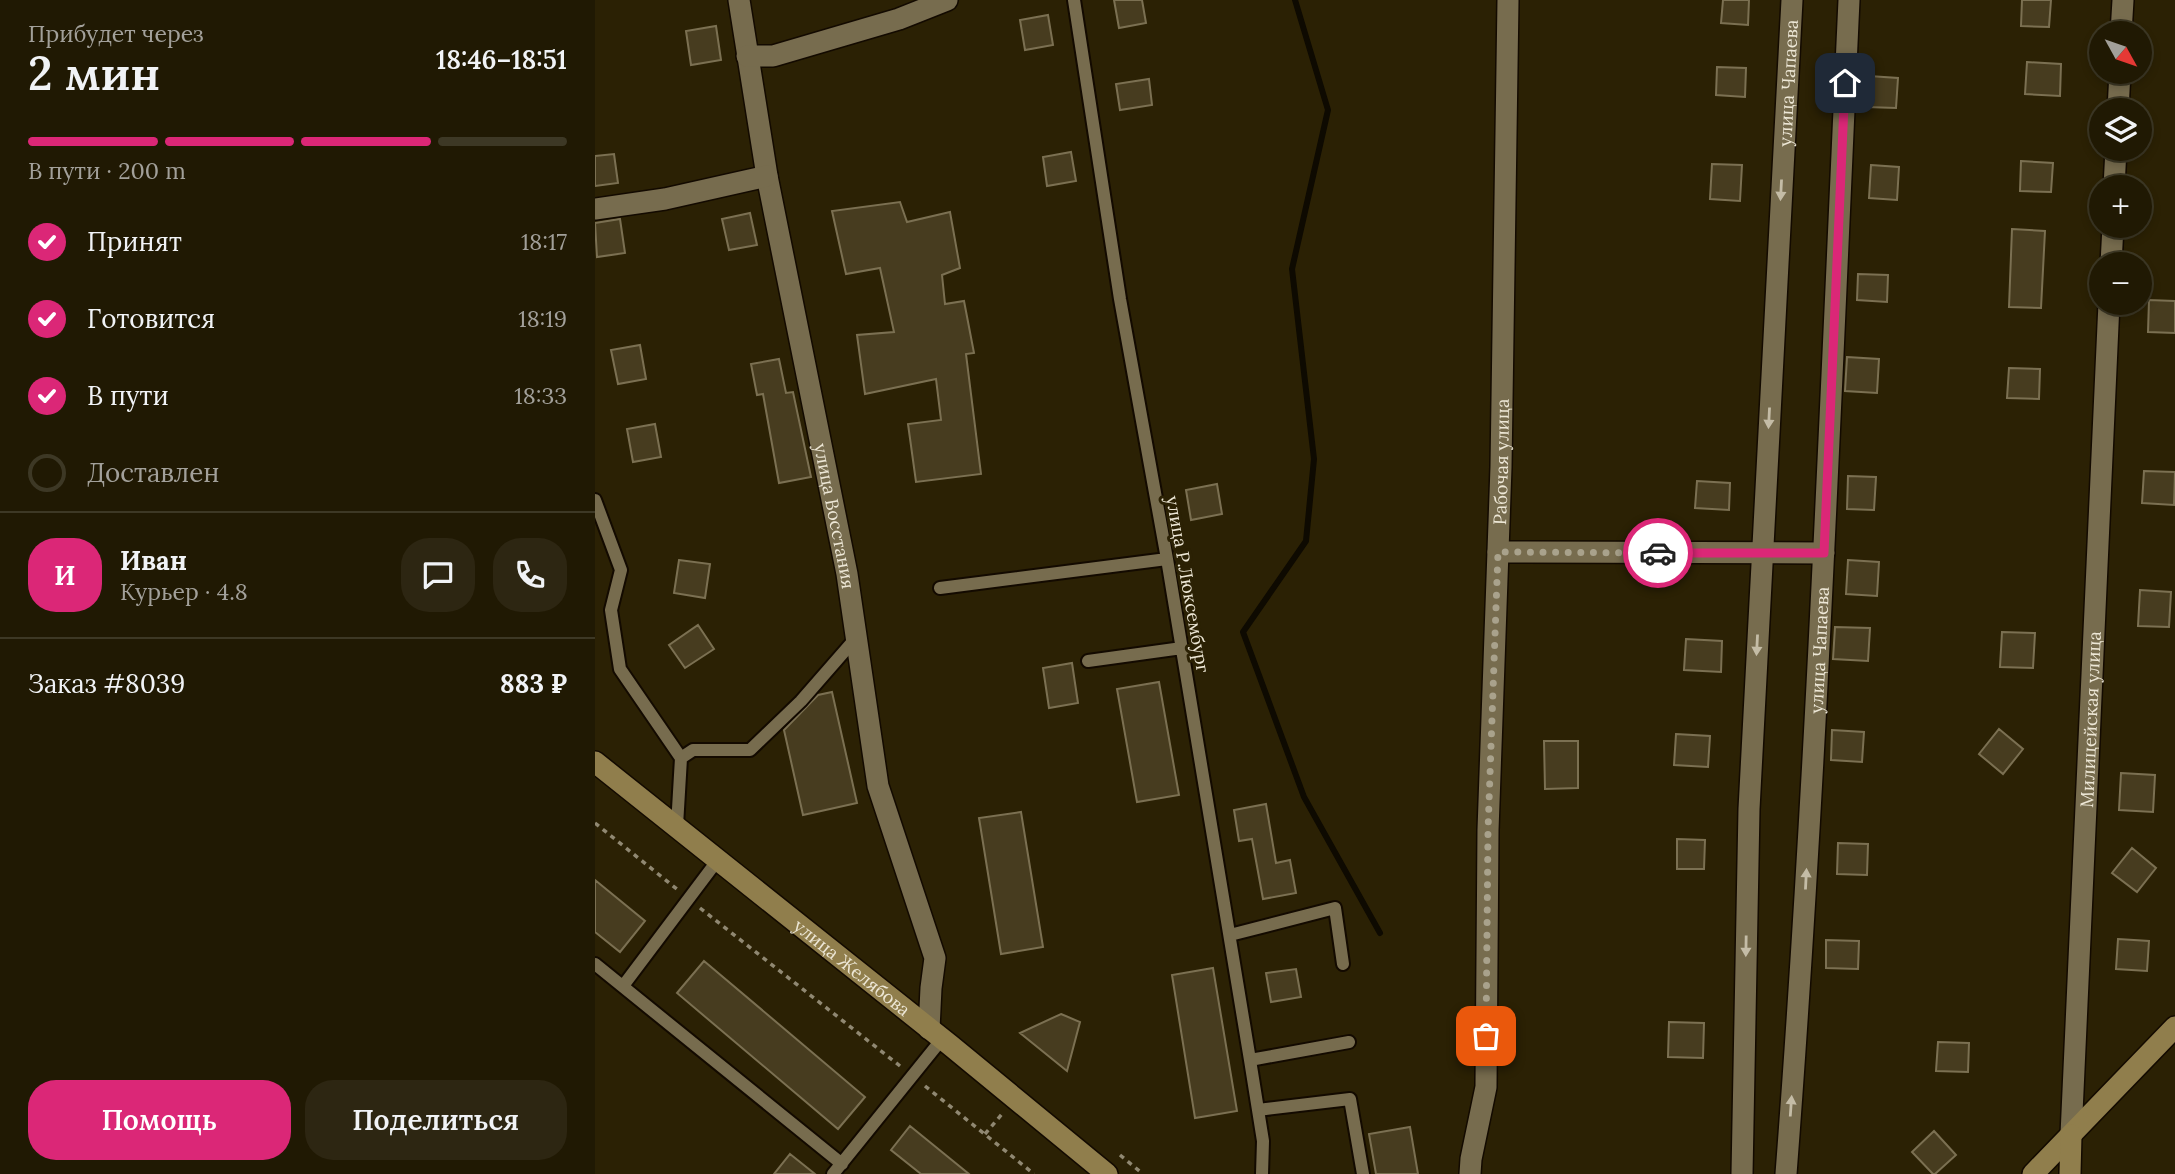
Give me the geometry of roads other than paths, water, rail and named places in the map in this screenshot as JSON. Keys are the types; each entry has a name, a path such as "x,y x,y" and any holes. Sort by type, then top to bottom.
{"street":[{"name":"улица Восстания","path":"739,0 767,176 847,574 878,786 936,958 931,988 936,1034"},
{"path":"747,56 773,56 899,19 947,0"},
{"name":"Рабочая улица","path":"1470,1174 1486,1087 1488,830 1498,552 1508,0"},
{"name":"улица Чапаева","path":"1742,1174 1749,809 1791,0"},
{"name":"улица Чапаева","path":"1786,1174 1798,1018 1824,553 1849,0"},
{"path":"2122,21 2123,0"},
{"path":"595,209 665,199 767,176"},
{"name":"Милицейская улица","path":"2071,1135 2108,315"},
{"path":"1498,552 1824,553"},
{"name":"улица Желябова","path":"595,762 1107,1174"},
{"path":"2033,1174 2175,1027"},
{"path":"2070,1174 2071,1135"}],"lane":[{"name":"улица Р.Люксембург","path":"1074,0 1120,299 1167,559 1263,1140 1262,1174"},
{"path":"595,500 621,570 611,610 620,668 681,758 677,826"},
{"path":"940,588 1167,559"},
{"path":"681,758 694,750 750,750 801,701 856,638"},
{"path":"1088,661 1182,648"},
{"path":"623,986 717,861"},
{"path":"1230,934 1335,908 1343,964"},
{"path":"595,964 838,1169 912,1076 936,1034"},
{"path":"1250,1060 1349,1042"},
{"path":"1258,1110 1350,1100 1363,1174"}],"waterway":[{"path":"1295,0 1328,110 1292,269 1314,459 1306,541 1243,632 1304,797 1380,933"}]}
